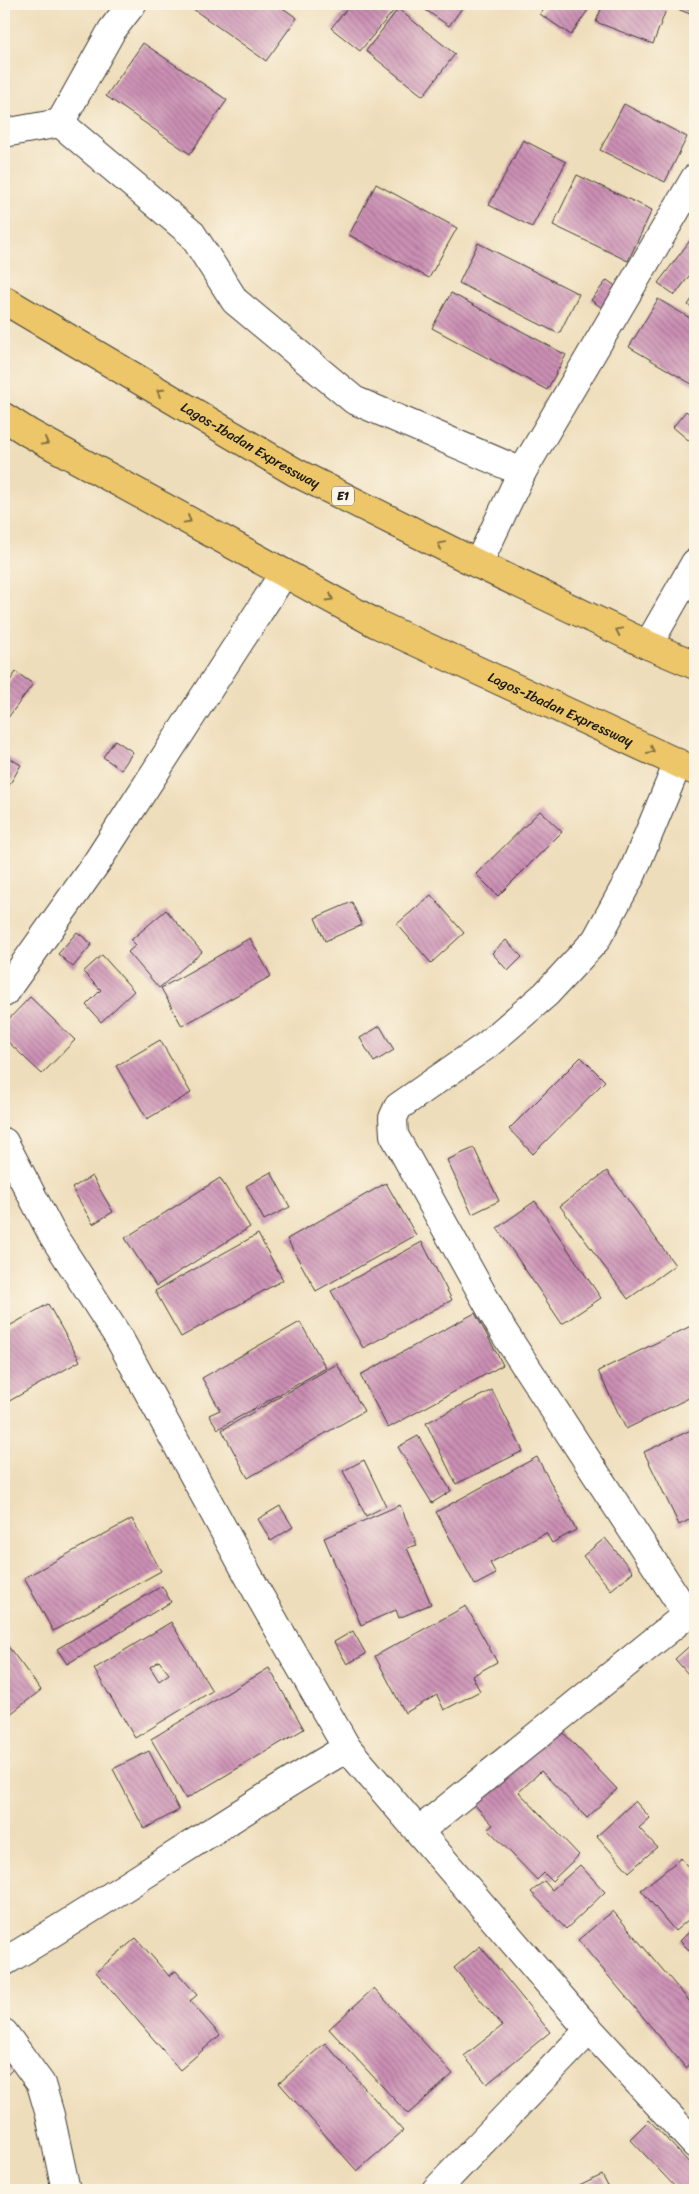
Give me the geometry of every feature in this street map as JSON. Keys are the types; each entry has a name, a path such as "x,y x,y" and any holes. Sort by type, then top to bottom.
{"highway":[{"name":"Lagos-Ibadan Expressway","path":"4,300 295,472 478,564 648,645 695,665"},
{"name":"Lagos-Ibadan Expressway","path":"4,417 29,433 377,624 686,767"}],"street":[{"path":"4,134 60,122 112,30 132,4"},
{"path":"60,122 192,234 235,301 354,400 522,472"},
{"path":"478,564 522,472 695,178"},
{"path":"648,645 695,563"},
{"path":"4,993 97,862 284,573"},
{"path":"419,1830 691,1611 503,1331 394,1135 392,1118 398,1107 487,1045 546,994 596,940 686,767"},
{"path":"4,1142 52,1234 119,1338 259,1595 347,1748 589,2030 690,2131"},
{"path":"4,1962 89,1912 267,1795 347,1748"},
{"path":"436,2190 589,2030"},
{"path":"4,2033 41,2084 50,2115 66,2190"}],"building":[{"path":"186,4 277,4 297,18 266,61"},
{"path":"351,4 388,4 395,9 360,51 331,28"},
{"path":"417,4 465,4 449,26"},
{"path":"547,4 592,4 571,35 540,14"},
{"path":"603,4 651,4 666,10 653,44 596,22"},
{"path":"665,4 695,4 695,16"},
{"path":"398,9 455,54 423,96 366,51"},
{"path":"143,43 227,100 190,154 106,96"},
{"path":"624,104 687,137 665,182 600,150"},
{"path":"523,140 566,162 532,227 489,205"},
{"path":"577,175 652,210 628,261 553,225"},
{"path":"376,184 457,228 429,278 349,235"},
{"path":"695,234 695,268 675,295 658,283"},
{"path":"478,243 579,294 559,334 459,283"},
{"path":"607,280 621,290 606,311 591,300"},
{"path":"451,293 566,355 547,390 432,328"},
{"path":"695,295 695,311 688,305"},
{"path":"658,299 695,321 695,386 629,347"},
{"path":"686,411 695,419 694,445 673,427"},
{"path":"16,672 33,684 7,719 4,717 4,689"},
{"path":"115,740 133,752 121,770 103,757"},
{"path":"4,755 21,765 4,794"},
{"path":"540,811 562,832 498,896 476,874"},
{"path":"431,895 464,933 431,963 397,924"},
{"path":"352,902 362,925 325,941 315,918"},
{"path":"166,910 202,952 159,988 128,952 136,945 131,940"},
{"path":"77,932 92,944 73,967 58,954"},
{"path":"250,938 271,976 182,1026 161,988"},
{"path":"506,940 522,957 508,971 492,953"},
{"path":"102,955 134,991 101,1022 86,1005 101,990 83,972"},
{"path":"30,997 75,1040 42,1074 4,1038 4,1024"},
{"path":"380,1026 394,1050 374,1062 360,1038"},
{"path":"160,1040 191,1093 147,1119 116,1066"},
{"path":"581,1057 605,1081 533,1154 509,1129"},
{"path":"474,1148 499,1201 472,1214 447,1160"},
{"path":"607,1171 675,1265 628,1299 560,1206"},
{"path":"271,1172 290,1207 264,1220 246,1186"},
{"path":"92,1176 113,1212 93,1224 72,1188"},
{"path":"220,1178 250,1227 156,1286 125,1238"},
{"path":"386,1183 416,1235 316,1291 287,1239"},
{"path":"535,1201 601,1298 562,1324 497,1228"},
{"path":"258,1234 283,1280 181,1337 155,1291"},
{"path":"422,1242 452,1300 363,1348 331,1291"},
{"path":"48,1304 80,1361 4,1404 4,1329"},
{"path":"475,1313 503,1365 388,1428 360,1375"},
{"path":"300,1322 326,1368 218,1429 209,1415 220,1410 202,1378"},
{"path":"695,1324 695,1395 626,1429 598,1371"},
{"path":"337,1364 364,1411 248,1478 222,1430"},
{"path":"492,1390 523,1451 456,1484 426,1423"},
{"path":"695,1428 695,1517 679,1525 644,1452"},
{"path":"418,1436 451,1491 432,1503 398,1447"},
{"path":"537,1457 576,1530 552,1543 546,1533 490,1563 496,1574 475,1585 436,1512"},
{"path":"364,1460 386,1506 366,1516 343,1471"},
{"path":"400,1505 417,1545 407,1548 431,1604 399,1618 396,1610 361,1625 324,1538"},
{"path":"280,1506 293,1527 271,1541 258,1519"},
{"path":"132,1519 161,1571 53,1631 24,1578"},
{"path":"605,1538 633,1572 611,1590 583,1556"},
{"path":"162,1586 171,1602 67,1664 57,1649"},
{"path":"466,1606 497,1662 472,1676 480,1691 444,1710 437,1695 405,1713 375,1656"},
{"path":"171,1622 212,1691 135,1738 94,1669","holes":["159,1661 169,1674 159,1681 150,1667"]},
{"path":"353,1631 366,1654 347,1664 334,1642"},
{"path":"4,1641 41,1690 4,1719"},
{"path":"695,1641 695,1682 675,1659"},
{"path":"269,1668 304,1729 186,1799 151,1739"},
{"path":"555,1724 617,1789 587,1818 541,1771 519,1792 579,1855 552,1881 544,1873 537,1880 488,1829 493,1825 470,1800"},
{"path":"149,1751 179,1810 144,1829 113,1769"},
{"path":"635,1801 650,1818 639,1828 657,1847 629,1872 597,1836"},
{"path":"681,1858 695,1876 695,1914 675,1931 641,1890"},
{"path":"580,1865 605,1892 566,1929 531,1892 544,1881 552,1890"},
{"path":"613,1911 695,2008 695,2060 686,2068 578,1940"},
{"path":"695,1926 695,1956 680,1941"},
{"path":"136,1938 169,1976 176,1971 197,1995 190,2001 220,2035 180,2070 96,1972"},
{"path":"480,1946 550,2032 487,2084 464,2056 502,2026 454,1968"},
{"path":"374,1988 453,2074 408,2114 329,2029"},
{"path":"325,2043 403,2131 357,2171 279,2083"},
{"path":"4,2048 19,2063 4,2078"},
{"path":"649,2120 695,2169 695,2190 678,2190 630,2139"},
{"path":"602,2175 610,2190 571,2190"}]}
